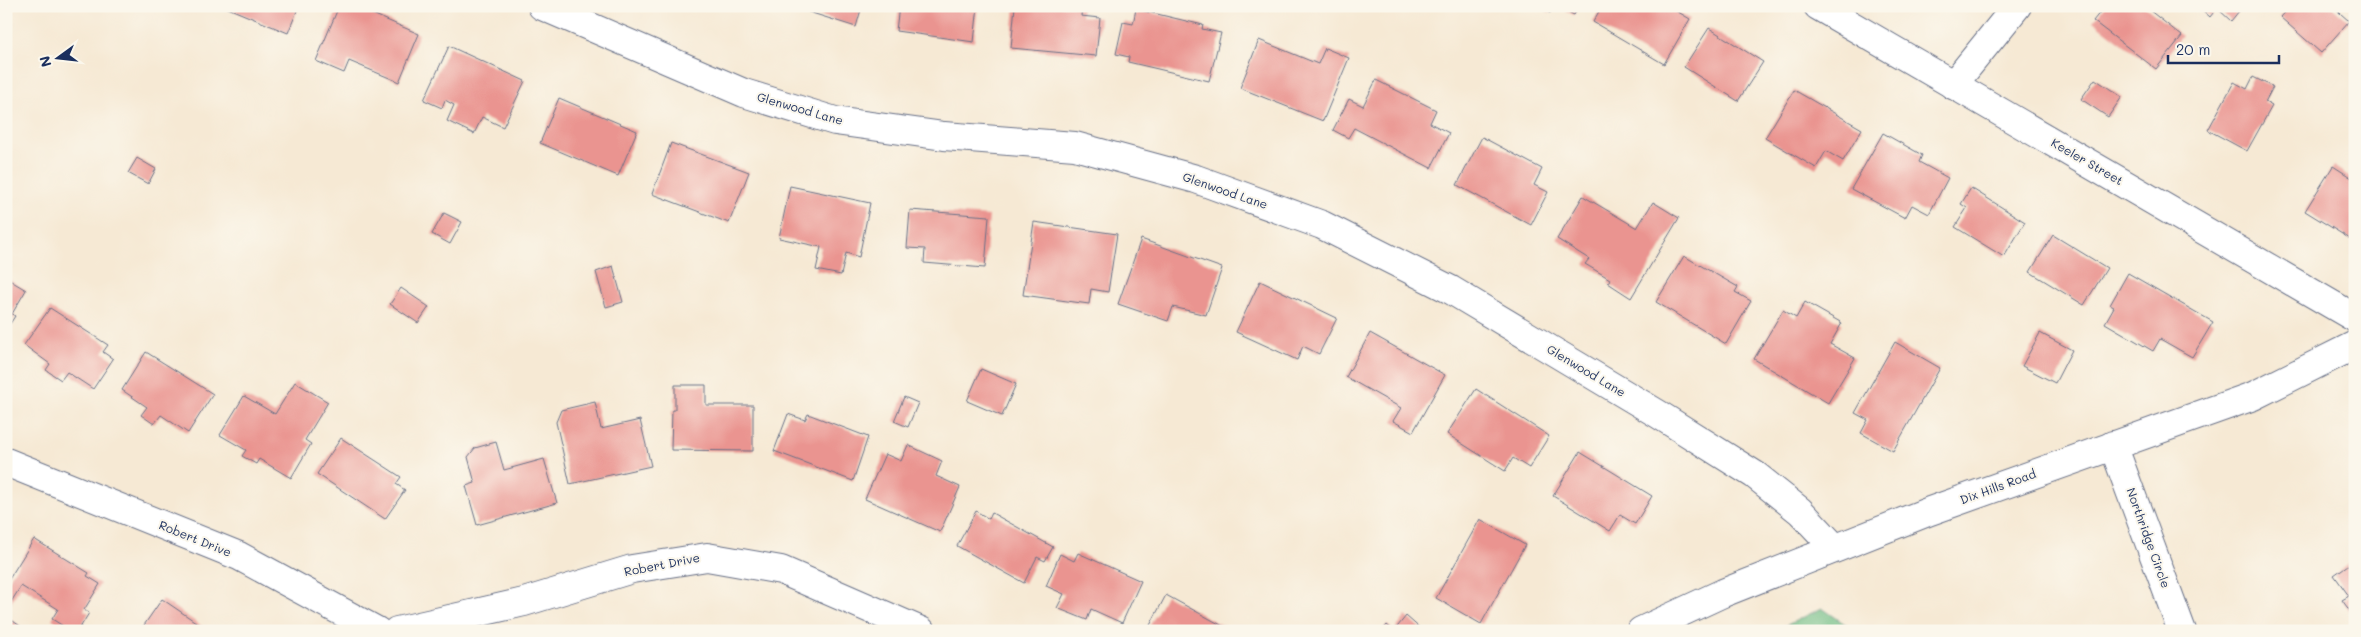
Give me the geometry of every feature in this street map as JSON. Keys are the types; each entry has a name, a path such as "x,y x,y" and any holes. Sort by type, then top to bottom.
{"street":[{"name":"Glenwood Lane","path":"542,6 744,93 835,121 944,136 1075,146 1196,180 1322,225 1451,290 1755,474 1800,511 1835,548"},
{"name":"Keeler Street","path":"1818,6 2355,318"},
{"path":"1953,85 2017,6"},
{"name":"Dix Hills Road","path":"1641,631 1723,593 1930,511 2253,396 2355,345"},
{"name":"Northridge Circle","path":"2113,445 2182,631"},
{"name":"Robert Drive","path":"6,462 239,556 376,631"},
{"name":"Robert Drive","path":"397,631 524,602 632,569 707,557 782,570 921,631"}],"green space":[{"path":"1822,608 1855,631 1775,631"}],"building":[{"path":"223,6 299,6 288,33"},
{"path":"339,6 354,6 419,34 399,82 349,61 344,73 316,61"},
{"path":"790,6 862,6 856,27"},
{"path":"899,6 978,6 974,42 896,31"},
{"path":"1015,6 1082,6 1081,16 1100,18 1096,56 1011,48"},
{"path":"1538,6 1554,6 1550,13"},
{"path":"1557,6 1579,6 1574,15"},
{"path":"1602,6 1668,6 1690,19 1664,64 1593,22"},
{"path":"2105,6 2144,6 2182,36 2156,69 2093,21"},
{"path":"2198,6 2243,6 2231,21 2217,8 2210,17"},
{"path":"2290,6 2332,6 2349,21 2321,53 2280,17"},
{"path":"1136,9 1203,25 1202,29 1221,33 1209,81 1128,62 1129,57 1116,54 1123,22 1133,24"},
{"path":"1709,28 1763,62 1738,101 1684,67"},
{"path":"1259,40 1318,64 1325,48 1349,58 1323,121 1240,88"},
{"path":"449,46 525,81 503,127 482,117 474,134 447,121 454,105 445,100 442,108 424,100"},
{"path":"2253,77 2273,87 2265,102 2272,106 2247,151 2208,130 2234,82 2247,89"},
{"path":"2095,79 2122,97 2108,117 2081,99"},
{"path":"1376,80 1436,110 1430,123 1449,133 1431,168 1354,128 1348,138 1333,130 1349,99 1363,106"},
{"path":"1794,90 1862,129 1843,161 1826,151 1816,168 1765,138"},
{"path":"559,98 637,131 618,176 540,143"},
{"path":"1883,133 1922,155 1919,162 1948,178 1929,214 1912,205 1905,218 1851,189"},
{"path":"1482,137 1542,169 1534,185 1548,192 1531,225 1457,185"},
{"path":"671,143 749,172 729,223 652,194"},
{"path":"137,158 156,169 148,184 128,173"},
{"path":"2333,166 2355,180 2355,242 2305,211"},
{"path":"790,186 870,203 859,257 846,253 841,275 816,270 821,247 779,238"},
{"path":"1971,188 2025,222 2004,257 1955,227 1967,208 1961,204"},
{"path":"1583,196 1637,228 1653,202 1679,218 1631,298 1608,283 1610,279 1585,264 1589,259 1557,239"},
{"path":"910,210 989,216 985,268 924,263 925,249 907,248"},
{"path":"444,213 462,222 450,244 432,234"},
{"path":"1034,222 1117,234 1108,292 1091,289 1089,304 1023,295"},
{"path":"2053,235 2107,268 2084,305 2030,272"},
{"path":"1141,239 1222,268 1206,315 1173,307 1168,321 1118,304"},
{"path":"1684,256 1738,287 1735,292 1751,301 1726,344 1656,302"},
{"path":"613,266 623,302 606,307 596,272"},
{"path":"2128,273 2213,322 2192,357 2160,339 2153,351 2105,323 2114,307 2110,305"},
{"path":"6,278 26,290 12,314 15,316 6,330"},
{"path":"1260,281 1337,318 1319,354 1303,346 1297,360 1236,332"},
{"path":"401,288 429,307 418,323 390,304"},
{"path":"1805,302 1842,323 1830,344 1855,358 1828,403 1754,359 1783,310 1796,318"},
{"path":"50,308 108,345 103,352 113,359 93,389 67,372 61,380 46,370 50,364 24,345"},
{"path":"1370,333 1445,375 1413,432 1393,421 1401,408 1346,377"},
{"path":"2040,333 2072,350 2055,383 2022,366"},
{"path":"1895,342 1940,368 1893,451 1861,433 1868,420 1855,413"},
{"path":"146,352 213,394 188,433 161,415 154,424 141,415 147,407 122,390"},
{"path":"981,369 1016,384 1002,416 967,401"},
{"path":"295,382 328,402 305,440 311,444 291,478 259,459 256,464 242,456 246,450 220,435 244,396 275,414"},
{"path":"675,385 706,385 706,405 753,405 753,451 671,450 672,410 675,410"},
{"path":"1476,389 1549,436 1529,468 1513,458 1505,471 1447,434"},
{"path":"904,397 918,403 908,427 894,421"},
{"path":"595,402 601,429 640,420 651,466 570,484 556,422 561,410"},
{"path":"788,414 805,420 808,414 868,437 853,481 774,451"},
{"path":"341,438 401,477 396,484 405,490 385,519 317,474"},
{"path":"496,442 504,470 544,459 557,503 477,525 466,486 475,483 468,457 475,448"},
{"path":"908,445 942,461 936,476 960,487 940,532 865,499 885,454 901,461"},
{"path":"1580,452 1652,496 1635,524 1620,515 1610,531 1553,496"},
{"path":"976,511 989,519 992,513 1053,547 1045,561 1037,557 1024,583 957,546"},
{"path":"1480,519 1525,545 1481,624 1436,598"},
{"path":"34,539 89,573 87,576 100,584 84,610 89,613 78,631 71,631 52,619 58,609 21,586 11,602 6,599 6,584"},
{"path":"1078,553 1141,581 1122,623 1091,609 1087,620 1057,608 1064,594 1046,586 1060,554 1074,561"},
{"path":"2355,560 2355,618 2342,600 2349,596 2334,575"},
{"path":"1166,595 1232,631 1147,631"},
{"path":"162,599 209,631 140,631"},
{"path":"6,616 27,631 6,631"},
{"path":"1406,616 1423,631 1394,631"},
{"path":"1387,625 1394,631 1382,631"}]}
